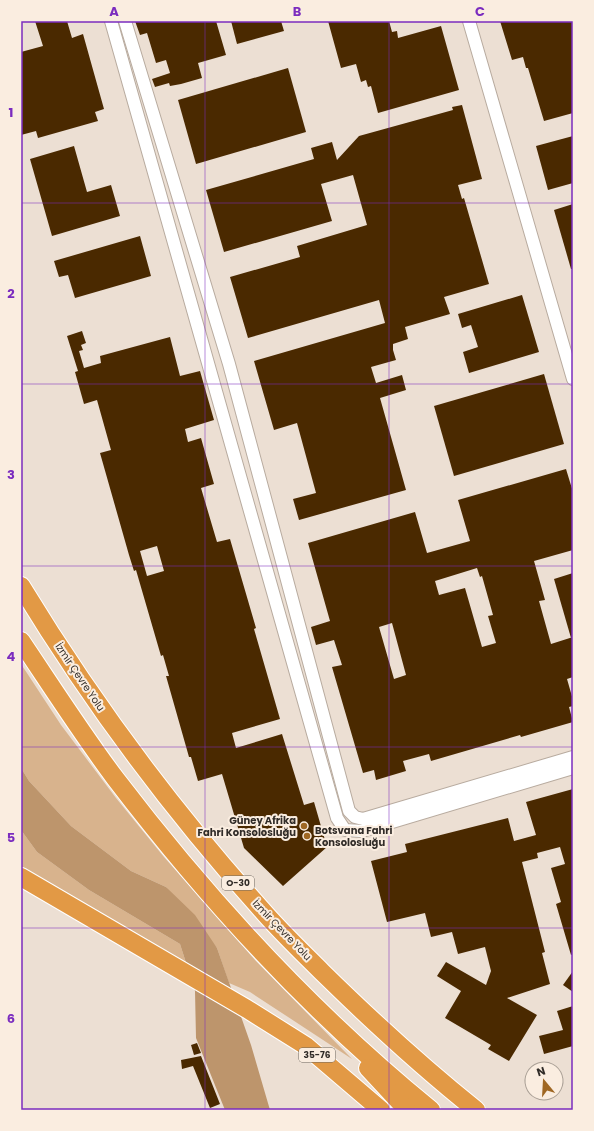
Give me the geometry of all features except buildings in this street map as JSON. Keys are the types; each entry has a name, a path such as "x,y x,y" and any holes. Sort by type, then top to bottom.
{"highway":[{"name":"İzmir Çevre Yolu","path":"21,586 41,619 107,718 165,795 221,864 262,910 354,1004 442,1083 476,1110"},
{"name":"O-30","path":"21,641 98,754 195,877 246,934 331,1022 431,1110"},
{"name":"35-76","path":"21,877 182,970 306,1046 381,1110"},
{"path":"331,1022 373,1074 407,1110"}],"street":[{"path":"111,21 337,818 345,830"},
{"path":"125,21 229,364 349,811 355,817 363,818 573,757"},
{"path":"469,21 573,379"},
{"path":"345,830 362,831 573,768"},
{"path":"345,830 355,817"}],"shaded area":[{"path":"21,664 61,725 116,798 164,857 255,960 352,1059 250,992 229,983 217,948 166,887 131,871 71,826 29,781 21,768"},
{"path":"21,768 29,781 71,826 131,871 166,887 195,915 217,948 251,1045 270,1110 225,1110 196,1038 195,991 180,944 89,890 37,852 21,830"},
{"path":"21,830 37,852 89,890 180,944 186,963 135,938 21,870"}],"place":[{"name":"Güney Afrika Fahri Konsolosluğu","path":"304,826"},
{"name":"Botsvana Fahri Konsolosluğu","path":"307,836"}]}
